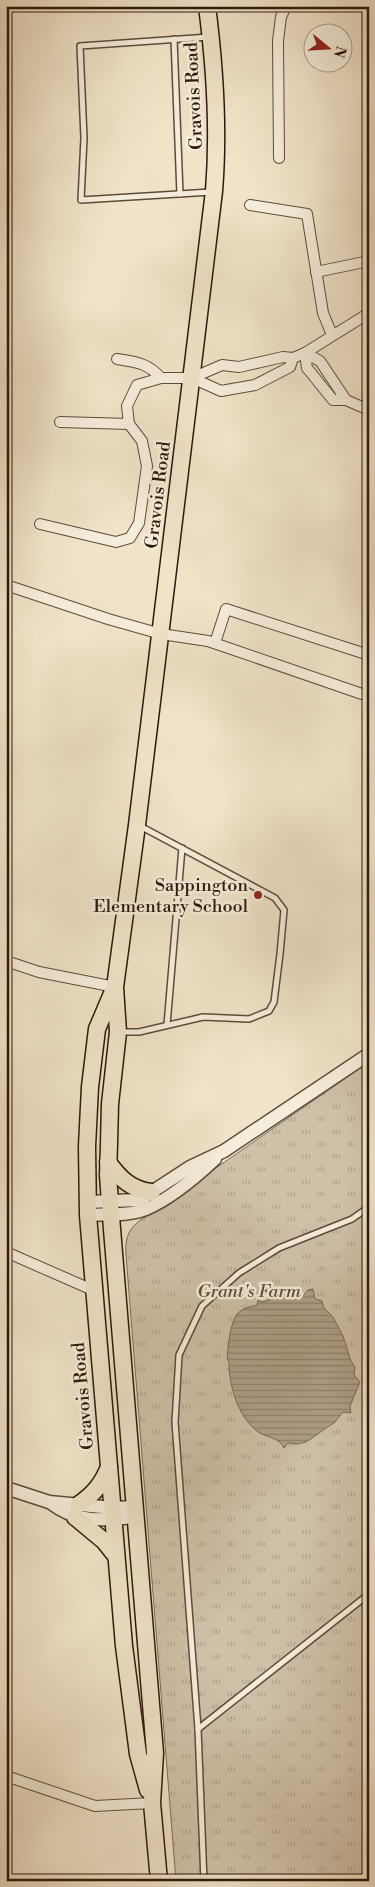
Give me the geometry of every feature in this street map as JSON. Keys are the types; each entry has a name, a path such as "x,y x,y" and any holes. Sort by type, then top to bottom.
{"main road":[{"name":"Gravois Road","path":"159,1881 152,1803 155,1753 110,1208 108,1162 110,1104 118,1032 115,987 161,634 214,191 216,125 211,36 207,6"},
{"name":"Gravois Road","path":"115,987 97,1029 88,1120 88,1208 124,1646 138,1754 152,1803"},
{"path":"108,1162 116,1173 132,1188 152,1192"},
{"path":"109,1467 99,1488 76,1511 116,1556"}],"street":[{"path":"279,158 278,42 281,17 286,6"},
{"path":"250,205 307,214 324,313 332,335"},
{"path":"316,272 369,261"},
{"path":"40,524 116,542 130,538 139,523 147,466 142,441 129,424 127,406 137,385 160,378 192,378 222,365 239,367 283,357 293,358 305,353 369,313"},
{"path":"305,353 306,368 326,394 333,400 346,400 369,410"},
{"path":"192,378 221,391 255,385 290,367 293,358"},
{"path":"117,359 138,362 152,368 160,378"},
{"path":"60,422 129,424"},
{"path":"6,585 108,619 161,634 215,644 362,694 369,692"},
{"path":"215,644 226,609 369,655"},
{"path":"6,961 39,972 115,987"},
{"path":"110,1208 137,1200 190,1167 224,1151 369,1054"},
{"path":"88,1208 110,1208 128,1213 145,1209 198,1175 224,1151"},
{"path":"6,1252 95,1291"},
{"path":"6,1488 76,1511 113,1514 135,1512"},
{"path":"6,1776 95,1806 152,1803"}],"lane":[{"path":"211,36 80,46 84,138 81,200 214,191"},
{"path":"174,39 180,194"},
{"path":"118,1032 139,1032 203,1017 249,1019 269,1011 274,1002 280,954 284,910 275,898 137,825"},
{"path":"167,1025 182,848"},
{"path":"204,1881 198,1729 175,1422 179,1355 202,1306 239,1273 279,1248 352,1218 369,1208"},
{"path":"198,1729 369,1594"}],"green space":[{"name":"Grant's Farm","path":"369,1062 369,1881 176,1881 126,1241 131,1229 138,1222"}],"shaded area":[{"path":"313,1289 315,1299 322,1301 324,1308 333,1317 343,1336 351,1361 355,1367 354,1375 360,1382 350,1406 351,1413 343,1412 335,1422 306,1442 298,1444 288,1443 284,1448 276,1440 258,1432 251,1426 240,1410 233,1391 227,1359 230,1335 233,1322 238,1313 257,1305 258,1300 262,1302 282,1296 284,1291 303,1296 308,1290"}],"place":[{"name":"Sappington Elementary School","path":"258,895"}]}
